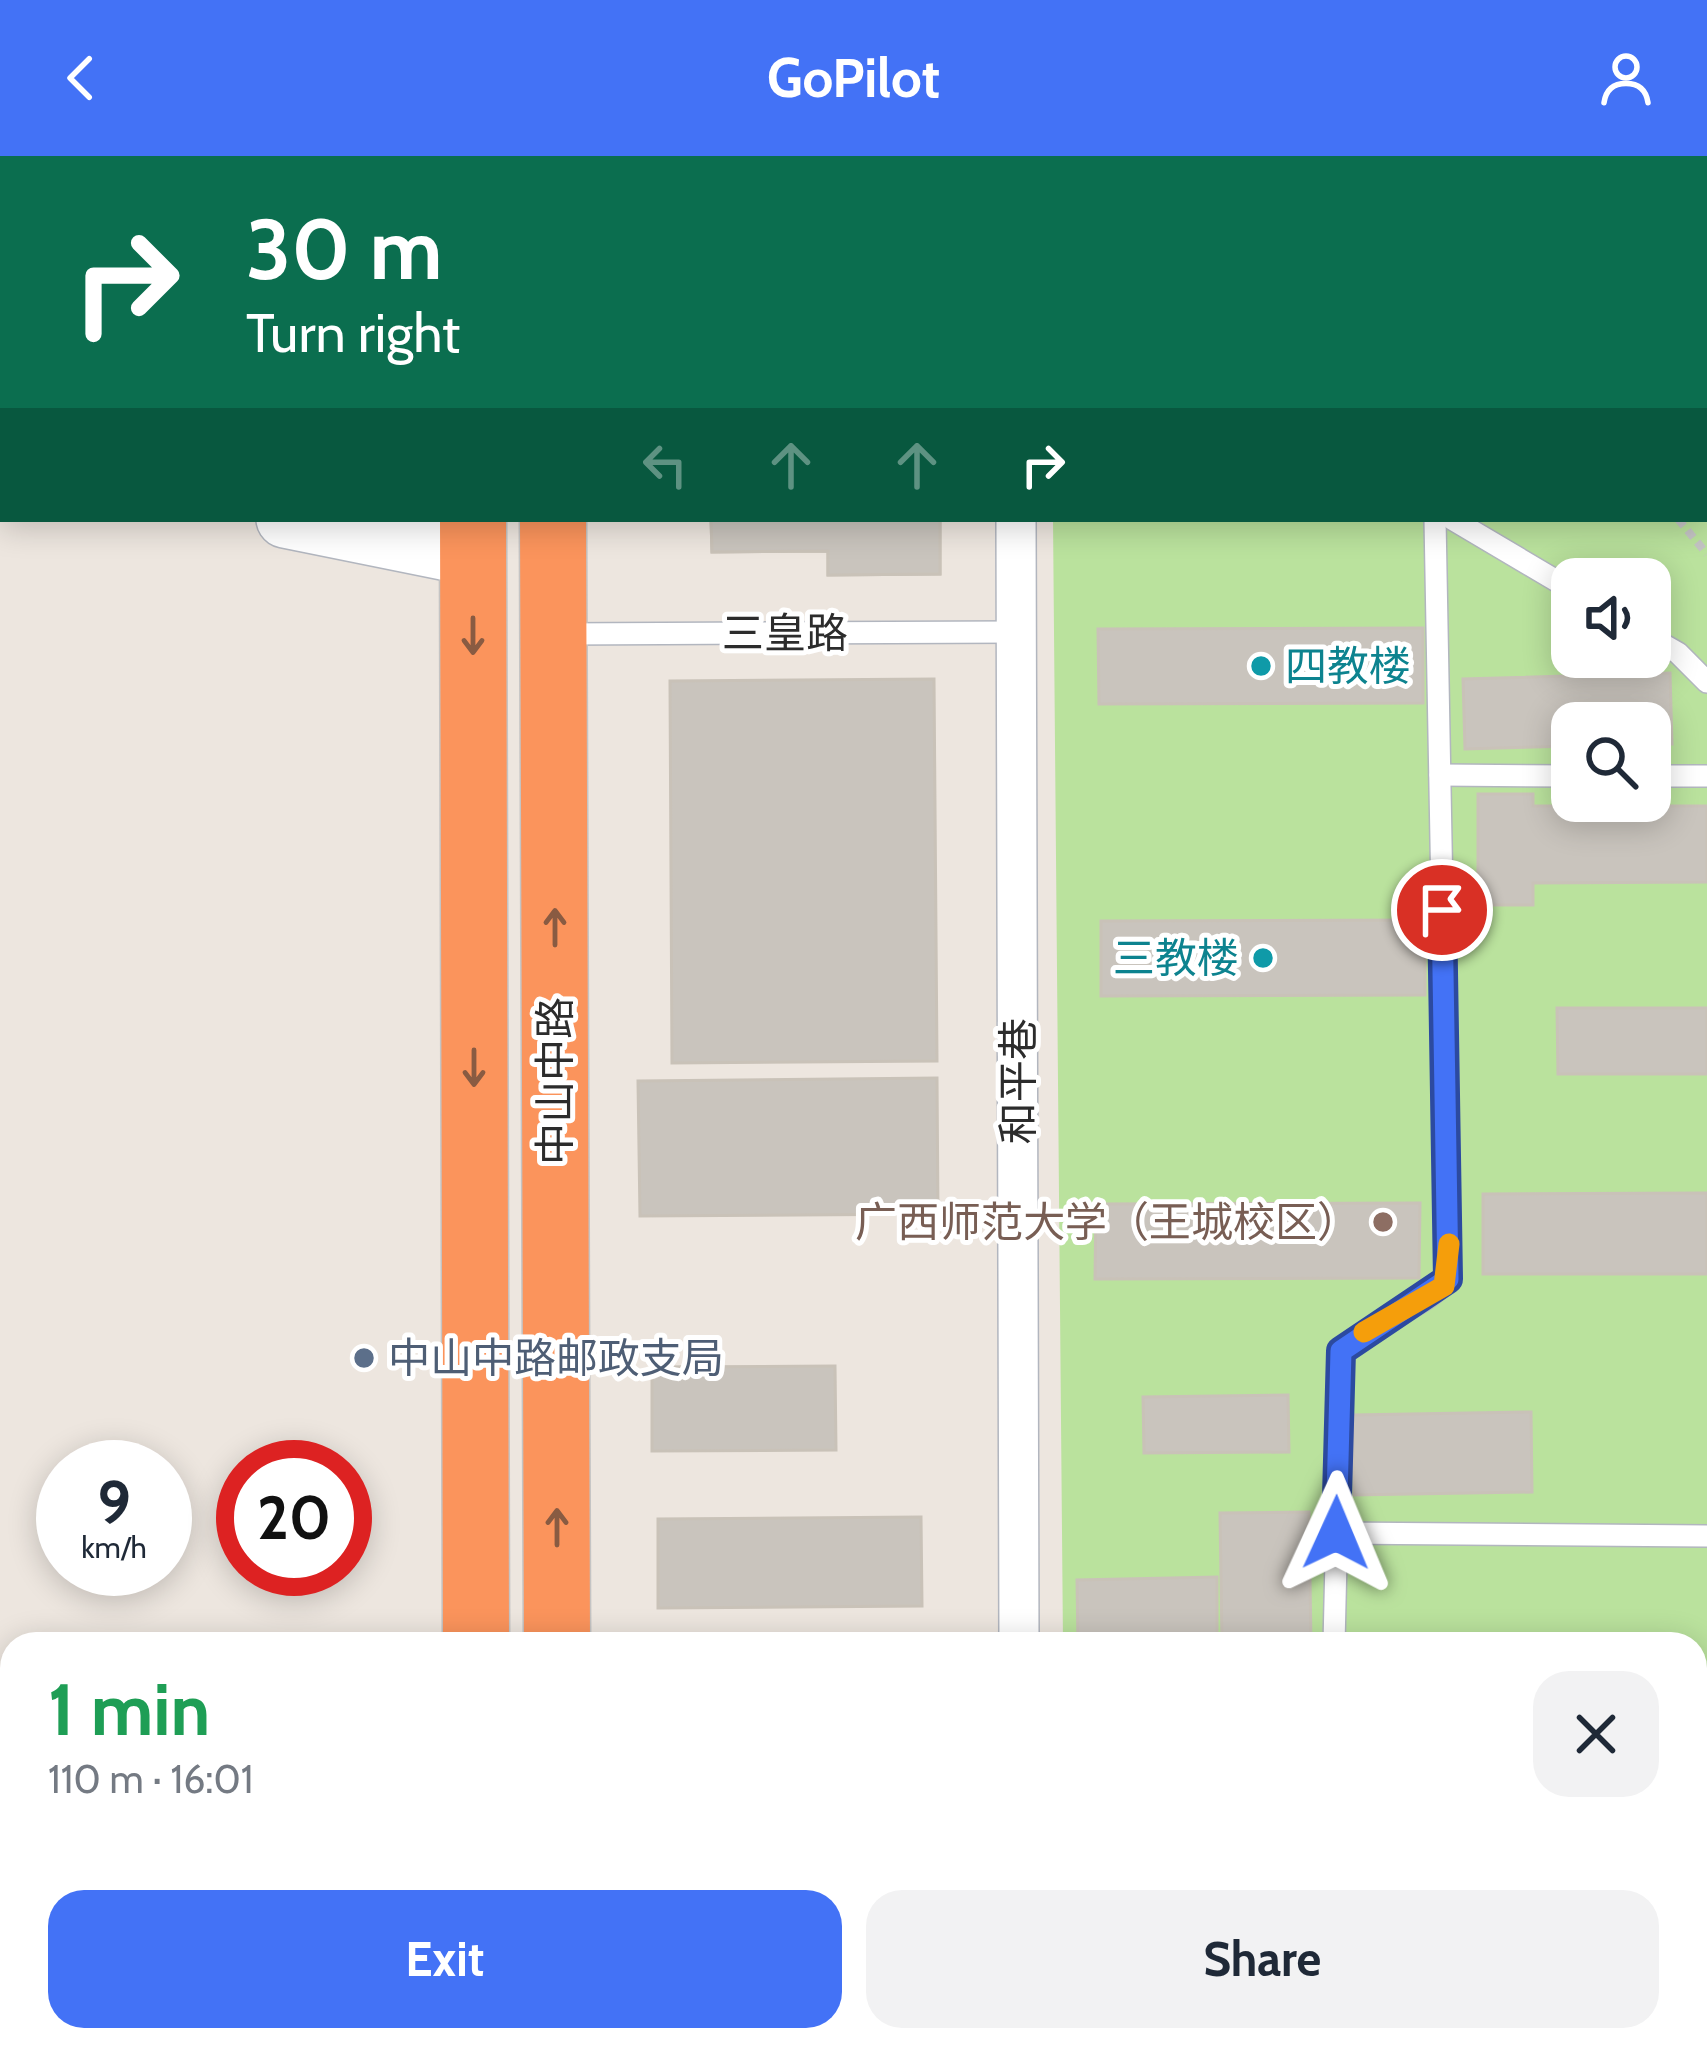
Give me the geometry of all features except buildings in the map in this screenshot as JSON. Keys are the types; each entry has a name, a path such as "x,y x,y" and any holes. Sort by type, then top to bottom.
{"highway":[{"name":"中山中路","path":"553,522 557,1632"},
{"name":"中山中路","path":"473,538 476,1632"}],"street":[{"path":"315,522 473,538"},
{"name":"和平巷","path":"1016,522 1019,1632"}],"lane":[{"path":"1334,1632 1341,1351 1352,1339 1444,1286 1450,1270 1435,522"},
{"path":"1457,522 1551,578"},
{"name":"三皇路","path":"554,634 1017,632"},
{"path":"1671,649 1707,682"},
{"path":"1440,775 1551,776"},
{"path":"1671,776 1707,776"},
{"path":"1336,1533 1707,1536"}],"path":[{"path":"1680,522 1707,554"}],"green space":[{"name":"广西师范大学（王城校区）","path":"1053,522 1707,522 1707,1632 1063,1632"}],"slow traffic":[{"path":"1364,1332 1448,1282 1449,1244"}],"place":[{"name":"四教楼","path":"1261,666"},
{"name":"三教楼","path":"1263,958"},
{"name":"广西师范大学（王城校区）","path":"1383,1222"},
{"name":"中山中路邮政支局","path":"364,1358"}],"route":[{"path":"1336,1533 1341,1351 1352,1339 1444,1286 1450,1270 1442,910"}]}
